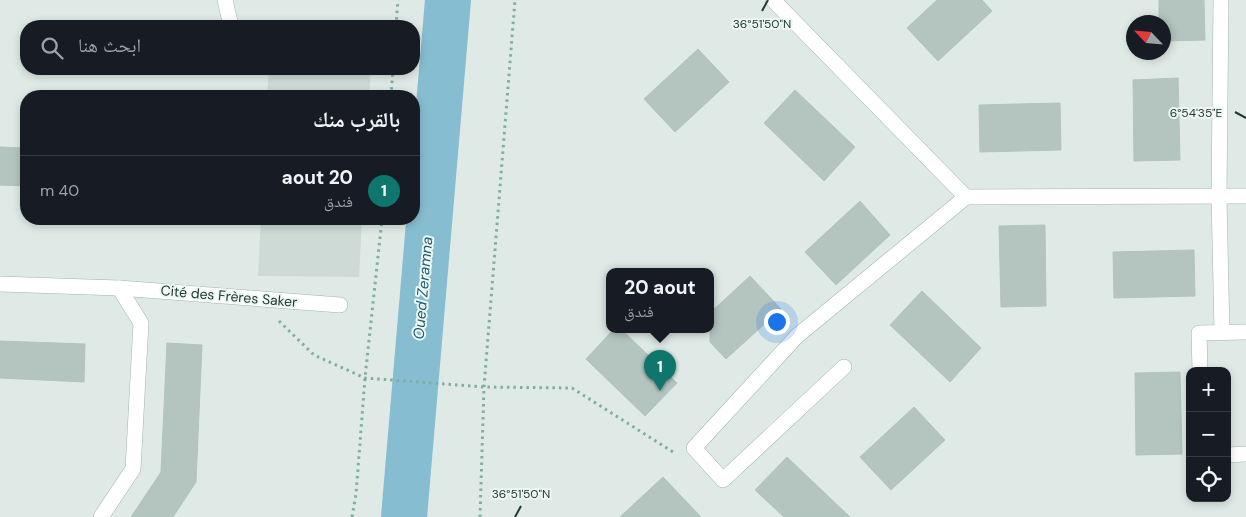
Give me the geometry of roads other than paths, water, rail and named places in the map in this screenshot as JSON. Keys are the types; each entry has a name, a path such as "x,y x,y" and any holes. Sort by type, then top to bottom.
{"street":[{"path":"225,0 230,20"},
{"path":"773,0 966,197"},
{"path":"1220,0 1219,196 1222,332"},
{"path":"844,367 723,480 694,448 797,336 966,197 1246,196"},
{"name":"Cité des Frères Saker","path":"0,284 118,288 340,305"},
{"path":"101,517 133,469 141,323 118,288"},
{"path":"1200,367 1199,333 1246,332"},
{"path":"1231,455 1246,454"}],"waterway":[{"name":"Oued Zeramna","path":"404,517 448,0"}],"place":[{"name":"20 aout","path":"660,391"}]}
